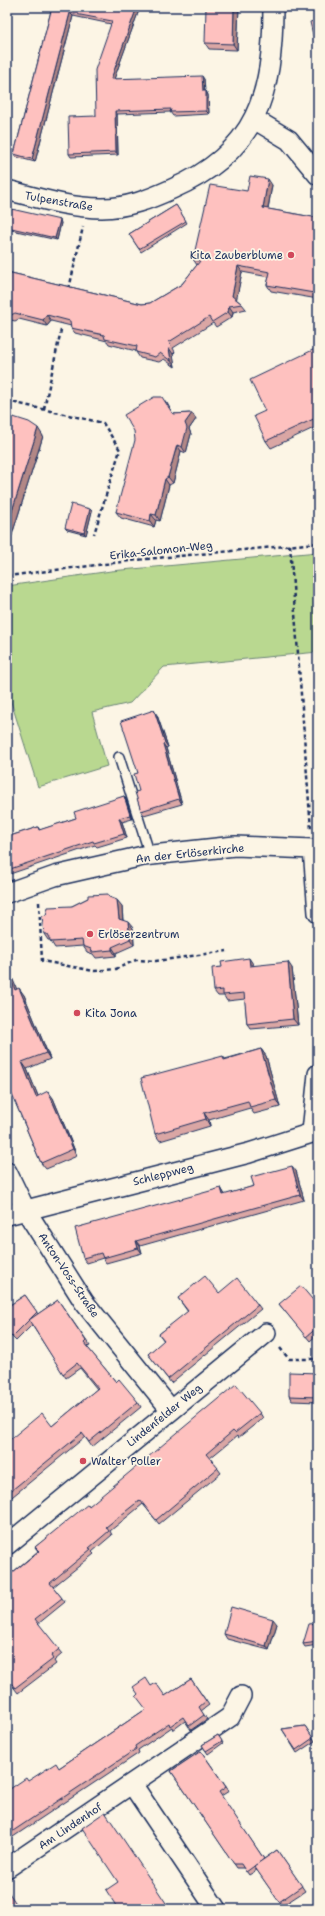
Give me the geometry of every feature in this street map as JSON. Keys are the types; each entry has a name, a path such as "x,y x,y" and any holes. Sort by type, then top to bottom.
{"street":[{"name":"Tulpenstraße","path":"7,190 38,198 86,207 117,207 147,200 185,184 216,164 233,150 245,135 254,119 262,98 268,75 272,49 273,7"},
{"path":"254,119 289,140 318,175"},
{"name":"An der Erlöserkirche","path":"7,893 55,876 150,855 235,846 312,849"},
{"path":"312,849 318,913"},
{"path":"315,1132 318,1074"},
{"name":"Schleppweg","path":"16,1212 249,1152 315,1132"},
{"name":"Anton-Voss-Straße","path":"7,1172 16,1212 84,1302 170,1410"},
{"name":"Lindenfelder Weg","path":"7,1545 170,1410 266,1333"},
{"name":"Am Lindenhof","path":"7,1868 230,1717 241,1696"},
{"path":"132,1784 216,1909"}],"lane":[{"path":"120,758 150,855"}],"path":[{"path":"69,289 86,207"},
{"path":"44,409 60,330"},
{"path":"7,401 103,423 120,450 94,534"},
{"name":"Erika-Salomon-Weg","path":"7,576 146,559 318,543"},
{"path":"290,545 312,849"},
{"path":"38,882 42,961 94,971 116,969 136,960 156,961 227,951"},
{"path":"266,1333 289,1359 318,1359"}],"green space":[{"path":"318,552 318,652 164,667 130,703 92,712 107,766 38,787 7,689 7,586 111,571"}],"building":[{"path":"52,7 137,7 111,79 202,76 203,91 206,91 206,111 170,112 171,109 115,111 116,152 69,154 68,117 96,116 95,70 112,21 70,13 32,159 14,154"},
{"path":"206,7 234,7 233,44 205,43"},
{"path":"318,20 318,56 310,22"},
{"path":"250,176 268,179 263,208 318,218 318,273 314,293 267,285 270,272 238,266 232,296 242,304 229,306 228,312 212,322 209,317 169,342 171,346 169,348 171,361 160,353 155,357 136,352 137,346 105,339 104,335 71,328 70,321 47,315 43,320 15,313 11,315 7,314 7,272 142,304 150,303 182,284 200,261 193,259 210,185 247,191"},
{"path":"176,205 186,221 139,249 129,234"},
{"path":"7,208 60,220 55,238 7,227"},
{"path":"317,348 318,417 266,441 254,416 265,411 250,380"},
{"path":"154,397 162,397 173,414 192,413 185,423 187,428 182,447 177,445 168,477 165,479 156,515 151,514 150,521 116,512 135,440 134,431 124,415"},
{"path":"7,415 29,422 38,428 7,527"},
{"path":"71,504 90,509 84,533 65,528"},
{"path":"154,710 165,743 163,744 179,799 141,811 135,792 139,791 134,774 138,773 121,721"},
{"path":"124,796 130,815 119,818 124,834 94,843 93,841 7,870 7,837 38,827 39,830 76,818 74,812"},
{"name":"Erlöserzentrum","path":"108,894 109,897 117,900 119,919 128,922 130,939 112,947 112,950 92,952 91,949 83,946 82,940 51,942 47,934 44,934 42,916 46,915 48,907 72,906 88,898 88,895"},
{"path":"249,958 250,966 288,962 293,1019 247,1024 244,993 223,995 223,990 214,991 212,968 222,967 221,962"},
{"path":"7,970 15,990 19,988 46,1053 22,1062 36,1097 48,1091 73,1149 41,1163 7,1083"},
{"path":"261,1049 276,1100 250,1107 248,1101 204,1113 206,1119 155,1134 141,1078 223,1056 224,1060"},
{"path":"292,1166 300,1195 136,1241 138,1248 103,1258 101,1253 83,1258 75,1228 221,1188 223,1195 254,1186 251,1177"},
{"path":"205,1276 219,1293 237,1278 258,1305 168,1379 148,1354 164,1340 159,1334 188,1311 178,1298"},
{"path":"301,1286 318,1306 318,1327 306,1337 279,1304"},
{"path":"25,1295 37,1312 12,1337 7,1331 7,1307"},
{"path":"58,1300 86,1341 84,1343 116,1382 119,1379 138,1402 89,1442 82,1433 7,1494 7,1442 42,1413 52,1426 98,1388 77,1363 63,1374 29,1320"},
{"path":"289,1372 318,1373 318,1397 289,1396"},
{"path":"236,1384 260,1413 235,1433 233,1431 206,1454 218,1468 156,1520 140,1500 106,1527 109,1531 89,1548 91,1549 50,1583 62,1598 35,1619 59,1649 51,1656 53,1659 15,1688 7,1678 7,1577 39,1551 35,1547 88,1504 89,1506"},
{"path":"231,1607 273,1619 266,1646 224,1634"},
{"path":"318,1623 318,1642 303,1644 309,1624"},
{"path":"146,1678 151,1686 156,1683 165,1696 191,1679 206,1701 199,1707 204,1715 189,1726 183,1717 170,1726 169,1723 135,1746 136,1749 7,1835 7,1791 26,1778 28,1781 56,1763 59,1768 146,1709 136,1696 138,1694 133,1687"},
{"path":"305,1726 313,1738 296,1750 282,1729"},
{"path":"218,1735 222,1741 206,1751 202,1745"},
{"path":"201,1751 226,1787 219,1792 264,1859 246,1872 241,1864 234,1864 171,1771"},
{"path":"105,1812 170,1909 118,1909 106,1890 118,1882 82,1828"},
{"path":"277,1850 302,1886 279,1902 254,1866"},
{"path":"7,1890 19,1908 7,1909"}],"place":[{"name":"Kita Zauberblume","path":"291,255"},
{"name":"Erlöserzentrum","path":"90,934"},
{"name":"Kita Jona","path":"77,1013"},
{"name":"Walter Poller","path":"83,1461"}]}
